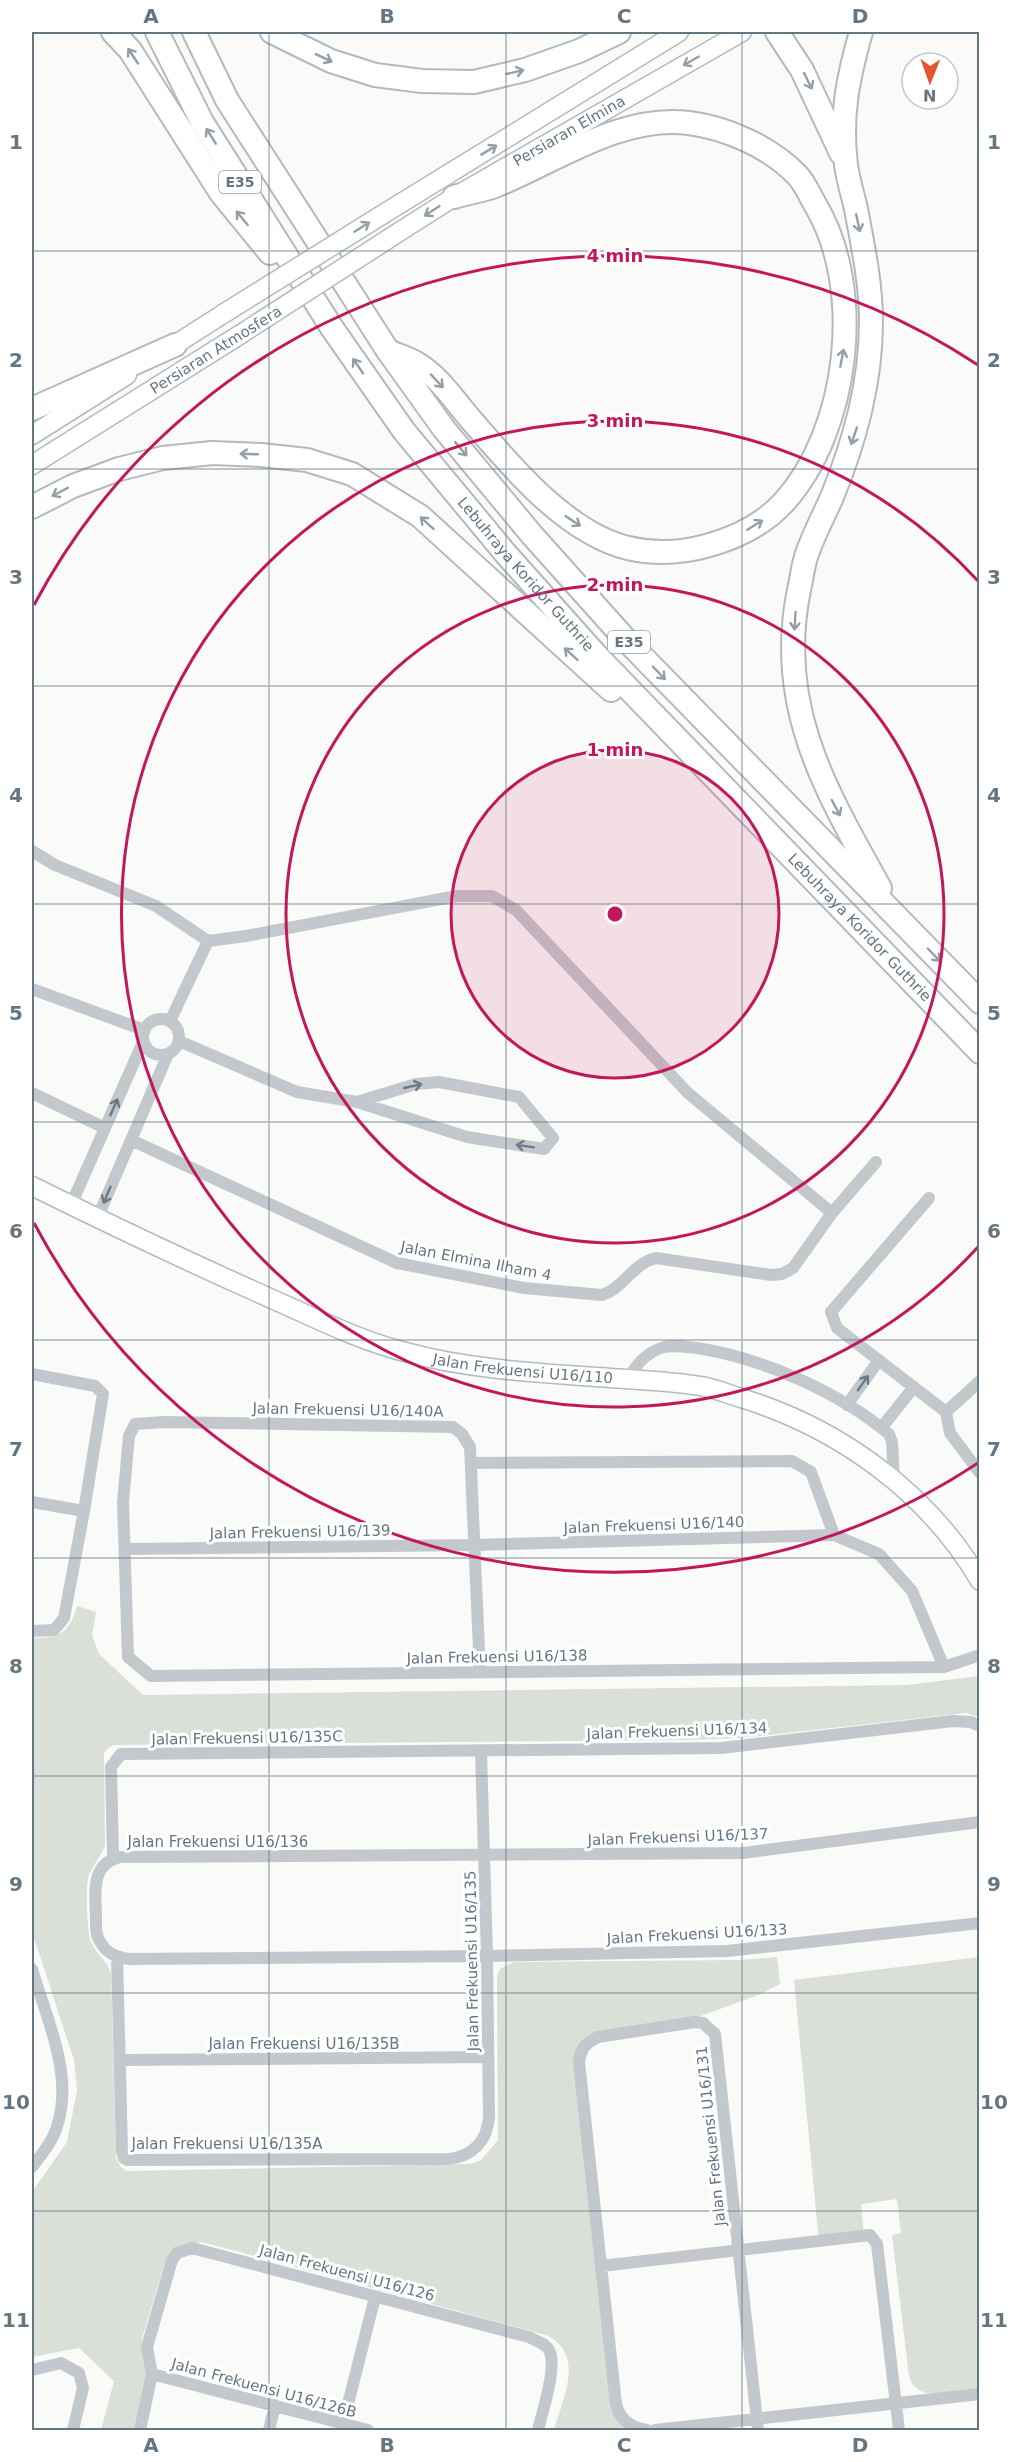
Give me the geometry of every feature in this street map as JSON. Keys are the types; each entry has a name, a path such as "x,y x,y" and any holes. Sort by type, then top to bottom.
{"highway":[{"path":"113,32 130,50 221,193 332,328"},
{"name":"Lebuhraya Koridor Guthrie","path":"157,32 202,122 332,328 404,431 506,554 597,656 980,1052"},
{"name":"Lebuhraya Koridor Guthrie","path":"194,32 227,100 388,351 444,429 532,535 626,639 980,1002"},
{"path":"272,32 331,61 375,75 422,81 474,82 525,70 579,51 618,32"},
{"path":"777,32 802,70 846,166"},
{"path":"861,32 848,78 844,114 846,166 864,248 871,320 867,386 856,430 832,496 807,553 795,612 793,661 798,706 820,776 894,913"},
{"path":"388,351 416,362 434,377 483,434 572,522 604,540 629,548 659,552 691,550 733,539 762,522 784,503 807,473 818,452 830,420 845,346 844,287 829,229 798,176 765,149 722,131 687,123 646,124 561,154 494,187 454,197"},
{"path":"32,409 175,345"},
{"path":"32,507 73,486 163,458 212,453 261,455 307,460 352,474 420,516 785,849"}],"main road":[{"name":"Persiaran Elmina","path":"385,213 679,32"},
{"name":"Persiaran Elmina","path":"399,232 454,197 742,32"},
{"name":"Persiaran Atmosfera","path":"32,435 385,213"},
{"name":"Persiaran Atmosfera","path":"32,465 399,232"},
{"name":"Jalan Frekuensi U16/110","path":"32,1185 97,1219 363,1340 468,1366 702,1386 759,1403 831,1436 894,1480 933,1517 961,1551 980,1581"}],"street":[{"path":"32,851 55,865 156,906 208,941 258,934 457,896 492,896 516,910 688,1092 832,1213"},
{"path":"170,1020 208,941"},
{"path":"32,989 144,1036"},
{"path":"71,1205 147,1025 158,1019 170,1020 178,1029 177,1047 168,1054 97,1219"},
{"path":"144,1036 146,1047 156,1055 168,1054"},
{"path":"179,1041 297,1092 357,1101 467,1137 544,1149 553,1138 519,1097 451,1084 439,1082 416,1084 357,1101"},
{"path":"32,1093 105,1128"},
{"name":"Jalan Elmina Ilham 4","path":"131,1140 397,1263 524,1288 602,1295 613,1292 645,1260 656,1258 771,1275 782,1274 793,1268 832,1213 876,1161"},
{"path":"929,1198 831,1312 837,1328 946,1412 950,1433 980,1473"},
{"path":"629,1379 636,1365 644,1357 663,1347 682,1346 742,1358 784,1372 825,1391 882,1427 889,1434 892,1442 894,1480"},
{"path":"847,1405 879,1360"},
{"path":"32,1374 95,1386 103,1394 104,1400 64,1618 60,1626 54,1630 32,1631"},
{"path":"946,1412 980,1381"},
{"path":"882,1427 914,1387"},
{"name":"Jalan Frekuensi U16/140A","path":"135,1424 164,1422 453,1427 462,1434 470,1447 480,1672"},
{"name":"Jalan Frekuensi U16/138","path":"135,1424 129,1436 123,1502 128,1657 151,1676 944,1667 980,1655"},
{"path":"471,1463 792,1461 811,1472 834,1535 879,1554 912,1591 944,1667"},
{"path":"32,1502 84,1511"},
{"name":"Jalan Frekuensi U16/140","path":"474,1545 834,1535"},
{"name":"Jalan Frekuensi U16/139","path":"125,1549 474,1545"},
{"name":"Jalan Frekuensi U16/134","path":"481,1751 735,1747 953,1721 971,1722 980,1726"},
{"name":"Jalan Frekuensi U16/135","path":"460,2158 478,2146 489,2127 488,1956 481,1751"},
{"name":"Jalan Frekuensi U16/135C","path":"113,1858 111,1767 121,1754 481,1751"},
{"name":"Jalan Frekuensi U16/137","path":"485,1856 743,1853 980,1822"},
{"name":"Jalan Frekuensi U16/136","path":"117,1957 100,1942 96,1933 94,1884 101,1868 113,1858 485,1856"},
{"name":"Jalan Frekuensi U16/133","path":"488,1956 727,1951 980,1923"},
{"path":"117,1957 141,1959 488,1956"},
{"name":"Jalan Frekuensi U16/135A","path":"117,1957 122,2151 128,2160 460,2158"},
{"path":"32,1969 56,2049 62,2088 58,2124 49,2145 32,2167"},
{"name":"Jalan Frekuensi U16/131","path":"647,2430 629,2425 618,2412 579,2062 581,2053 589,2041 598,2037 694,2022 703,2024 715,2034 758,2424"},
{"name":"Jalan Frekuensi U16/135B","path":"120,2060 488,2057"},
{"path":"601,2266 866,2235 874,2237 877,2244 899,2430"},
{"name":"Jalan Frekuensi U16/126","path":"141,2430 152,2374 147,2347 172,2260 177,2253 183,2250 202,2250 529,2337 543,2343 551,2353 552,2367 538,2430"},
{"path":"343,2424 375,2297"},
{"path":"32,2370 61,2363 79,2373 83,2388 73,2430"},
{"name":"Jalan Frekuensi U16/126B","path":"152,2374 368,2430"},
{"path":"655,2430 758,2424 897,2402 980,2394"},
{"path":"269,2430 275,2405"}],"shaded area":[{"path":"77,1606 96,1612 92,1635 99,1654 143,1695 907,1685 979,1676 979,1717 966,1713 742,1738 114,1745 104,1753 105,1846 88,1880 88,1919 91,1942 111,1973 116,2158 121,2167 127,2171 471,2164 481,2160 498,2140 497,1977 500,1969 513,1962 739,1960 777,1957 780,1984 761,1994 695,2018 602,2033 580,2059 618,2417 624,2430 554,2430 566,2391 568,2365 565,2353 558,2343 546,2335 202,2242 187,2245 166,2260 162,2271 142,2339 144,2353 153,2374 140,2430 101,2430 114,2381 79,2348 32,2357 32,2192 67,2142 77,2090 74,2060 32,1932 32,1638 49,1637 62,1632 70,1623"},
{"path":"979,1957 979,2388 939,2394 929,2393 920,2391 913,2385 909,2376 892,2235 901,2233 897,2199 861,2204 864,2237 819,2242 794,1980"}]}
